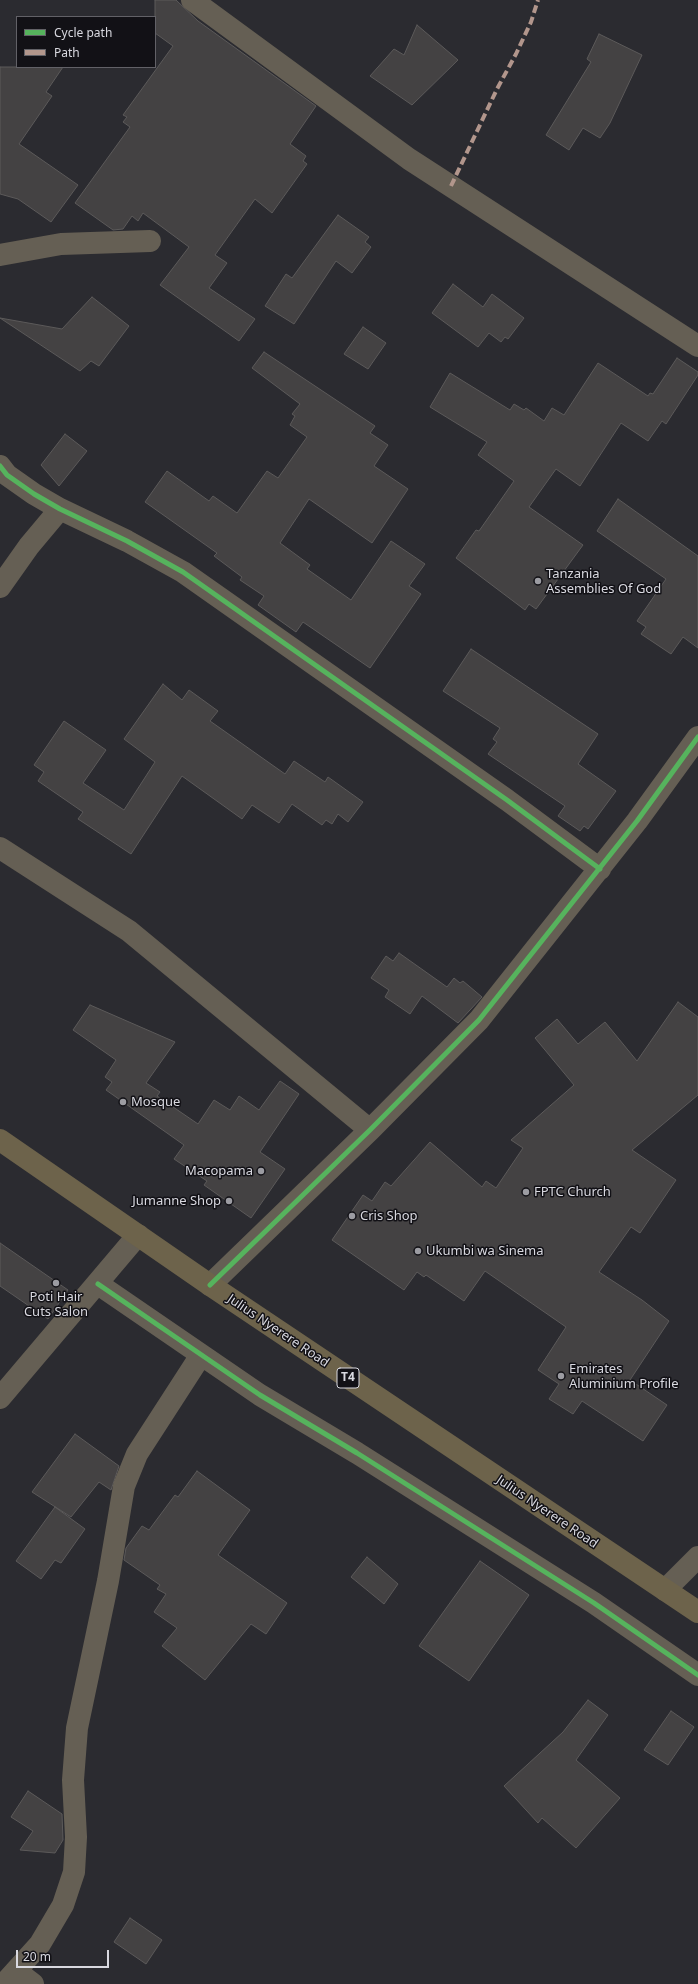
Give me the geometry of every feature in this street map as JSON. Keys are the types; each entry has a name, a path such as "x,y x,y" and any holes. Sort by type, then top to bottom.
{"highway":[{"name":"Julius Nyerere Road","path":"0,1140 210,1285 698,1612"}],"street":[{"path":"192,0 409,159 698,346"},
{"path":"0,255 61,244 150,241"},
{"path":"0,466 7,475 60,509 128,541 183,572 507,800 600,869"},
{"path":"0,587 29,546 60,509"},
{"path":"210,1285 370,1130 479,1020 637,822 698,737"},
{"path":"0,848 129,931 370,1130"},
{"path":"0,1398 98,1284 138,1234"},
{"path":"98,1284 260,1395 357,1453 594,1603 698,1675"},
{"path":"17,1980 63,1905 74,1872 76,1837 73,1780 77,1728 108,1580 124,1486 137,1454 201,1355"},
{"path":"665,1590 698,1557"}],"building":[{"path":"155,0 176,0 198,21 316,106 290,144 306,156 303,161 307,164 272,213 255,199 215,255 227,263 209,288 255,319 239,341 160,285 189,247 143,213 138,221 132,216 123,229 113,230 75,203 130,127 123,122 127,117 123,115 173,46 156,34"},
{"path":"417,25 458,60 412,105 370,76 394,49 404,55"},
{"path":"599,34 642,55 610,123 600,138 583,128 569,150 546,135 591,62 587,59"},
{"path":"0,67 62,68 46,92 52,96 19,144 78,185 51,222 18,199 0,194"},
{"path":"338,215 369,237 365,242 371,247 352,273 336,261 294,324 265,306 286,274 292,278"},
{"path":"453,284 483,307 492,294 524,318 508,339 505,337 501,342 489,333 478,347 432,313"},
{"path":"92,297 129,326 99,366 91,361 80,371 0,318 62,329"},
{"path":"363,327 386,343 368,369 344,354"},
{"path":"264,352 375,426 370,433 388,445 374,466 408,489 372,543 309,499 280,543 310,565 307,569 351,600 391,541 425,564 409,586 421,594 370,668 303,622 296,632 258,605 264,596 240,580 242,577 214,556 217,553 145,502 167,471 209,501 213,496 237,513 267,471 278,478 307,437 290,425 295,416 292,414 300,404 252,368"},
{"path":"677,358 698,372 698,375 666,424 662,421 648,441 621,423 580,486 556,469 529,507 583,545 536,609 529,604 525,610 456,558 476,530 479,531 514,481 478,455 487,442 430,407 450,373 510,410 514,404 524,410 526,408 544,421 552,408 564,415 598,363 648,396 650,393 653,394"},
{"path":"65,434 87,451 59,486 41,465"},
{"path":"618,499 698,556 698,648 683,637 671,654 641,634 646,627 637,621 666,579 597,531"},
{"path":"471,649 598,734 578,764 616,791 588,829 584,826 580,831 558,816 565,806 488,754 497,742 493,739 500,728 443,691"},
{"path":"163,684 182,700 189,690 218,711 210,721 285,774 294,761 325,782 328,777 363,802 348,822 338,814 332,824 326,820 322,825 292,804 279,823 252,805 242,819 182,776 131,854 78,819 83,812 38,781 44,772 34,765 64,721 106,750 83,783 124,810 155,762 124,739"},
{"path":"399,953 447,987 454,978 460,983 463,981 482,997 458,1023 422,996 410,1014 385,997 389,990 371,978 386,956 393,961"},
{"path":"678,1002 698,1017 698,1095 632,1150 676,1180 640,1233 631,1227 599,1272 642,1300 669,1321 630,1380 667,1405 643,1441 582,1401 573,1414 549,1399 559,1384 538,1370 566,1327 485,1271 464,1301 426,1275 424,1277 417,1272 404,1290 332,1240 363,1195 372,1201 385,1182 391,1186 430,1142 482,1187 486,1181 496,1188 523,1148 511,1140 574,1085 535,1038 557,1019 578,1044 605,1022 637,1061"},
{"path":"90,1005 175,1042 146,1083 160,1092 157,1096 198,1124 214,1100 230,1110 239,1096 259,1110 280,1081 299,1094 260,1152 285,1169 251,1218 204,1185 207,1181 174,1159 184,1145 106,1090 112,1082 105,1077 116,1060 73,1030"},
{"path":"0,1243 68,1290 48,1319 0,1286"},
{"path":"75,1434 119,1466 111,1490 99,1482 71,1517 32,1492"},
{"path":"197,1471 250,1510 218,1555 287,1603 266,1634 251,1624 205,1680 162,1646 177,1628 154,1612 166,1594 157,1589 160,1585 124,1560 126,1548 142,1526 149,1530 175,1495 178,1497"},
{"path":"55,1507 85,1529 61,1563 55,1560 41,1579 16,1561"},
{"path":"367,1557 398,1584 384,1604 351,1577"},
{"path":"480,1561 529,1595 469,1681 419,1646"},
{"path":"588,1700 608,1715 576,1760 620,1798 576,1848 542,1818 538,1823 504,1786 563,1732"},
{"path":"671,1711 694,1727 668,1765 644,1750"},
{"path":"28,1791 62,1814 63,1840 55,1853 20,1850 33,1831 11,1817"},
{"path":"130,1918 162,1940 146,1964 114,1942"}],"marked path":[{"path":"451,186 531,22 538,0"}],"cycle path":[{"path":"0,466 7,475 34,494 60,509 127,541 183,572 507,800 600,869"},
{"path":"210,1285 370,1130 479,1020 637,821 698,737"},
{"path":"98,1284 260,1395 357,1453 594,1603 698,1675"}],"place":[{"name":"Tanzania Assemblies Of God","path":"538,581"},
{"name":"Mosque","path":"123,1102"},
{"name":"Macopama","path":"261,1171"},
{"name":"FPTC Church","path":"526,1192"},
{"name":"Jumanne Shop","path":"229,1201"},
{"name":"Cris Shop","path":"352,1216"},
{"name":"Ukumbi wa Sinema","path":"418,1251"},
{"name":"Poti Hair Cuts Salon","path":"56,1283"},
{"name":"Emirates Aluminium Profile","path":"561,1376"}]}
